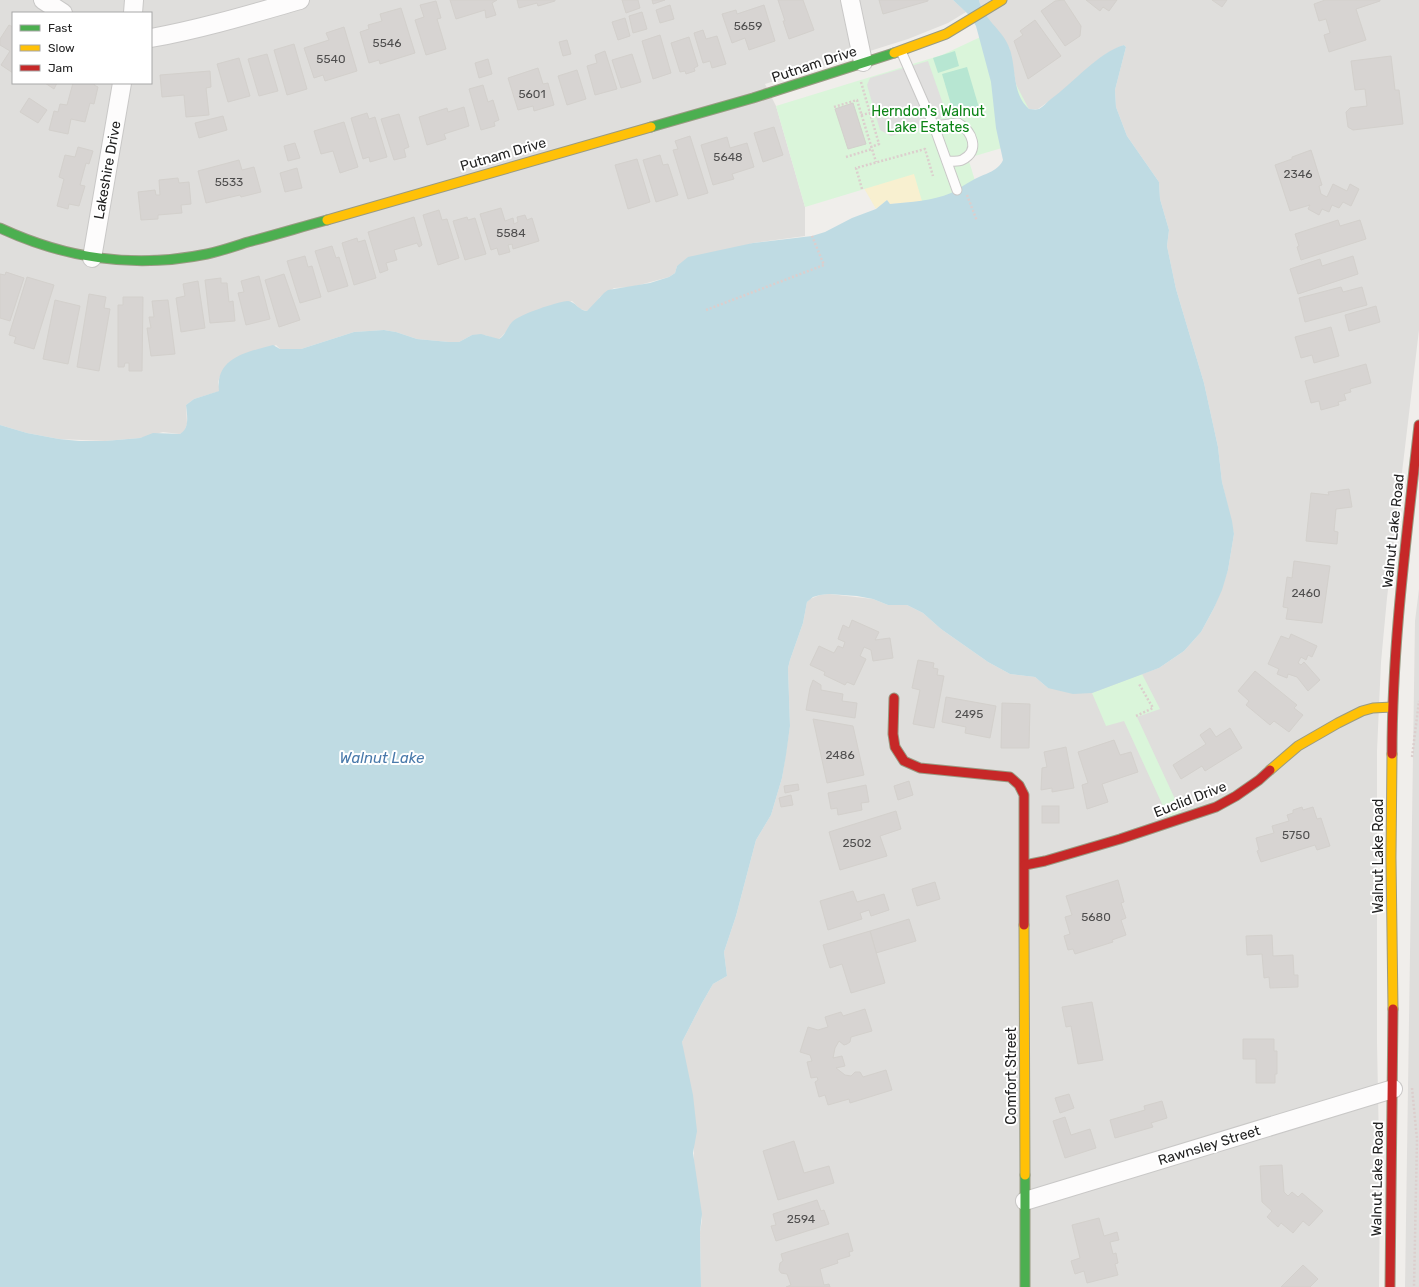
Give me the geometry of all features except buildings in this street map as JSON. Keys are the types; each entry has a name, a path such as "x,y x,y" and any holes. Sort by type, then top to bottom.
{"street":[{"path":"43,0 61,12"},
{"path":"133,12 134,0"},
{"path":"152,38 228,20 300,0"},
{"path":"850,0 865,71"},
{"name":"Putnam Drive","path":"0,228 52,249 107,260 142,261 184,258 208,254 753,98 865,71 901,51 959,28 999,2"},
{"name":"Lakeshire Drive","path":"92,258 122,84"},
{"name":"Walnut Lake Road","path":"1390,1287 1393,1089 1391,858 1392,707 1396,642 1416,477 1419,425"},
{"name":"Comfort Street","path":"894,698 893,734 895,747 904,761 920,768 1010,777 1019,785 1024,795 1025,1287"},
{"name":"Euclid Drive","path":"1025,865 1045,861 1120,839 1216,807 1236,796 1259,780 1298,746 1332,726 1362,711 1373,708 1392,707"},
{"name":"Rawnsley Street","path":"1024,1201 1393,1089"}],"lane":[{"path":"901,51 934,126 956,190"},
{"path":"934,126 958,123 968,131 972,139 973,148 969,155 958,161 947,161"}],"path":[{"path":"846,157 879,144 861,81 865,71"},
{"path":"834,107 857,100 876,162"},
{"path":"861,115 870,113"},
{"path":"862,189 856,168 925,149 933,176"},
{"path":"967,194 976,221"},
{"path":"706,310 824,265 812,236"},
{"path":"1136,716 1153,708 1139,684"}],"shaded area":[{"path":"0,0 953,0 966,12 948,23 908,39 765,84 776,106 805,207 805,236 753,243 677,266 675,273 669,277 632,287 614,288 600,297 591,309 587,311 580,309 572,301 505,333 499,339 485,335 472,335 459,342 449,342 417,339 396,332 384,330 354,332 301,349 280,349 276,345 221,374 218,382 220,391 194,399 186,405 187,424 184,432 180,434 163,432 140,438 105,441 59,439 27,433 0,425"},
{"path":"979,0 1419,0 1419,330 1387,598 1381,662 1377,751 1377,1043 1380,1196 1379,1287 701,1287 700,1232 702,1220 694,1166 694,1147 682,1042 713,984 727,976 724,952 736,916 756,840 771,815 782,778 790,726 788,668 803,623 807,602 810,599 820,595 829,594 873,599 888,605 907,605 923,613 941,629 988,662 1010,674 1035,677 1048,688 1142,674 1159,668 1184,651 1201,632 1214,608 1228,570 1234,534 1222,482 1218,447 1204,383 1176,289 1167,246 1169,230 1160,199 1159,182 1127,136 1116,107 1115,90 1126,47 1124,45 1106,54 1066,89 1038,109 1029,109 1025,106 1016,84 1009,47 988,20"},
{"path":"928,61 943,104 940,122 891,136 880,130 867,85 870,78"},
{"path":"1419,589 1419,1287 1405,1287 1415,621"}],"sand":[{"path":"923,151 926,201 890,204 887,200 876,209 865,190 859,171"}],"green space":[{"name":"Herndon's Walnut Lake Estates","path":"989,33 1043,136 968,158 989,226 934,242 914,174 805,207 776,106 942,55"},
{"path":"955,51 959,66 938,73 933,58"},
{"path":"967,67 980,111 955,118 942,74"},
{"path":"1142,674 1160,709 1137,717 1181,812 1168,817 1124,721 1106,726 1092,693"}],"water":[{"name":"Walnut Lake","path":"953,0 979,0 984,13 1002,35 1009,47 1019,95 1023,103 1029,109 1039,109 1105,54 1124,45 1126,47 1115,90 1116,107 1127,136 1159,182 1160,199 1169,230 1167,246 1176,289 1204,383 1218,447 1222,482 1234,534 1228,570 1222,590 1201,632 1184,651 1159,668 1092,693 1073,694 1048,688 1035,677 1010,674 988,662 941,629 923,613 907,605 888,605 873,599 857,596 829,594 813,597 807,602 803,623 788,668 790,726 782,778 771,815 756,840 736,916 724,952 727,976 713,984 682,1042 693,1095 697,1131 693,1153 702,1214 700,1232 701,1287 0,1287 0,425 27,433 79,441 105,441 140,438 153,433 180,434 187,425 186,405 194,399 219,391 219,380 222,370 235,358 253,350 273,345 280,349 301,349 354,332 384,330 396,332 417,339 449,342 459,342 472,335 481,334 499,339 512,322 530,312 568,301 582,310 587,311 608,290 650,283 669,277 675,273 677,266 688,257 753,243 812,236 825,232 852,218 876,209 887,200 890,204 914,202 936,198 951,193 994,170 1003,160 996,128 991,82 976,26 970,16"}],"traffic: fast":[{"path":"651,127 753,98 894,53"},
{"path":"0,228 25,239 76,254 127,261 153,261 212,253 327,220"},
{"path":"1025,1175 1025,1287"}],"traffic: slow":[{"path":"894,53 946,34 1002,0"},
{"path":"327,220 651,127"},
{"path":"1270,770 1298,746 1338,723 1362,711 1373,708 1392,707"},
{"path":"1392,754 1391,858 1393,1009"},
{"path":"1024,925 1025,1175"}],"traffic: jam":[{"path":"1392,754 1397,630 1419,425"},
{"path":"894,698 893,734 895,747 904,761 920,768 1010,777 1019,785 1024,795 1024,925"},
{"path":"1025,865 1045,861 1120,839 1216,807 1236,796 1259,780 1270,770"},
{"path":"1390,1287 1393,1009"}]}
